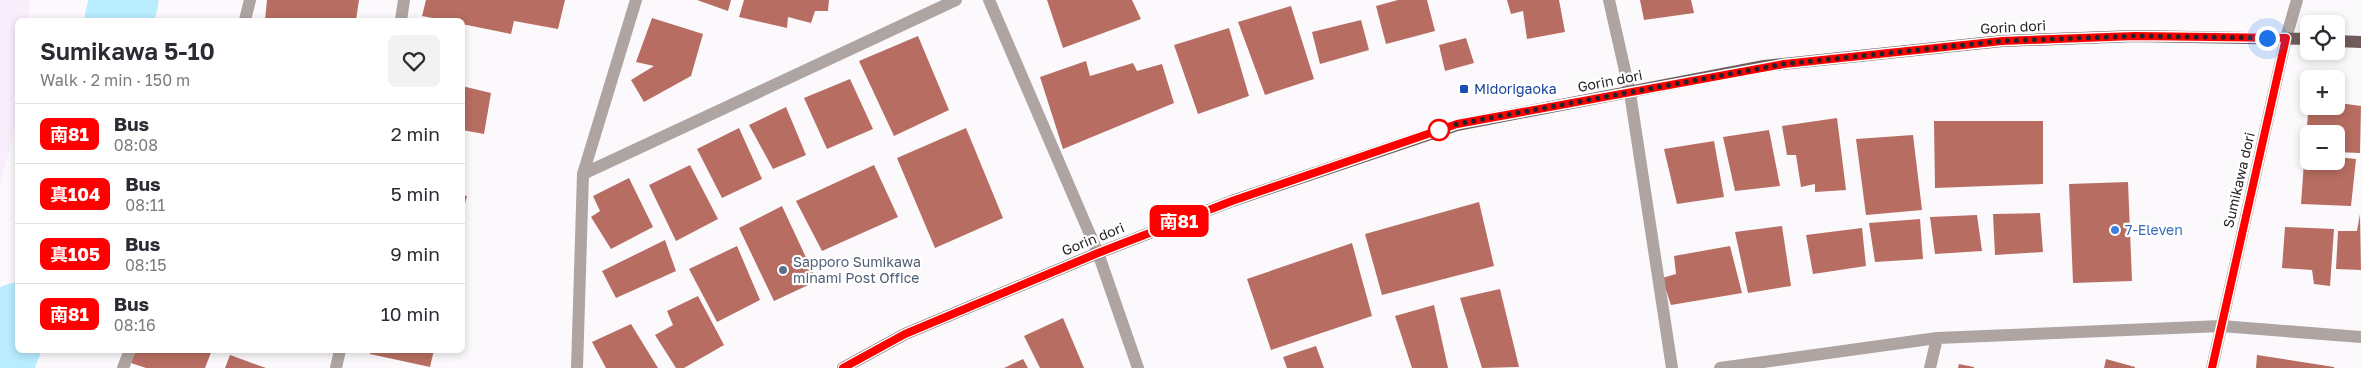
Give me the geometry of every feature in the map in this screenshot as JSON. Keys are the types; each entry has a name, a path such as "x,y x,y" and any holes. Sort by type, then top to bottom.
{"main road":[{"name":"Gorin dori","path":"843,368 905,334 1098,253 1232,201 1457,124 1764,66 2002,41 2135,36 2300,39"},
{"path":"2345,41 2361,42"}],"street":[{"path":"246,18 250,0"},
{"path":"401,18 404,0"},
{"path":"576,368 584,174 636,0"},
{"path":"584,174 956,0"},
{"path":"989,0 1098,253 1138,368"},
{"path":"1609,0 1630,92 1672,368"},
{"name":"Sumikawa dori","path":"2212,368 2286,38 2297,0"},
{"path":"1720,368 1937,338 2221,326 2361,338"},
{"path":"1930,368 1937,338"},
{"path":"123,368 129,353"},
{"path":"336,368 339,353"}],"shaded area":[{"path":"0,0 30,0 28,18 15,18 15,128 0,184"}],"building":[{"path":"267,0 359,0 356,18 265,18"},
{"path":"426,0 565,0 558,29 514,21 511,34 465,25 465,18 432,18 422,16"},
{"path":"697,0 731,0 728,11"},
{"path":"744,0 829,0 828,11 815,11 811,23 788,17 787,28 739,17"},
{"path":"1047,0 1132,0 1141,19 1063,48"},
{"path":"1398,0 1427,0 1435,31 1386,44 1376,6"},
{"path":"1507,0 1559,0 1565,32 1527,39 1523,11 1511,14"},
{"path":"1640,0 1691,0 1694,13 1644,20"},
{"path":"1291,6 1314,79 1265,95 1238,22"},
{"path":"652,18 703,34 691,76 644,102 631,80 654,66 636,62"},
{"path":"1361,20 1369,50 1320,64 1312,32"},
{"path":"1229,28 1249,96 1198,114 1174,45"},
{"path":"918,36 949,110 894,136 859,61"},
{"path":"1466,38 1474,63 1445,71 1439,45"},
{"path":"1086,61 1090,76 1133,63 1137,71 1162,64 1174,103 1063,149 1040,77"},
{"path":"850,79 873,129 827,149 804,98"},
{"path":"465,87 491,93 484,134 465,131"},
{"path":"2345,104 2361,106 2360,153 2345,152 2345,125 2307,125 2308,115 2345,115"},
{"path":"786,107 806,155 773,169 749,125"},
{"path":"1837,118 1846,190 1815,192 1815,184 1801,187 1796,155 1787,155 1782,126"},
{"path":"1934,121 2043,121 2043,184 1935,188"},
{"path":"739,128 762,179 722,198 697,149"},
{"path":"966,128 1003,218 935,248 897,158"},
{"path":"1769,130 1780,186 1735,191 1723,137"},
{"path":"1913,135 1922,210 1866,215 1856,139"},
{"path":"1714,141 1724,197 1677,204 1664,149"},
{"path":"2345,158 2356,159 2351,206 2301,204 2303,170 2345,170"},
{"path":"690,165 718,219 676,241 649,185"},
{"path":"874,165 898,217 822,251 796,201"},
{"path":"629,178 653,227 611,249 591,217 600,211 593,196"},
{"path":"2128,182 2132,281 2073,283 2069,184"},
{"path":"1479,202 1494,266 1382,295 1365,234"},
{"path":"782,206 817,281 774,301 739,228"},
{"path":"2040,213 2043,252 1995,255 1993,214"},
{"path":"2360,214 2361,270 2336,269 2338,231 2357,231"},
{"path":"1977,215 1982,251 1935,254 1930,217"},
{"path":"1920,219 1923,259 1875,262 1869,223"},
{"path":"1782,226 1791,286 1748,293 1735,232"},
{"path":"2285,227 2334,229 2330,286 2314,284 2312,270 2282,268"},
{"path":"1862,228 1866,266 1813,274 1806,235"},
{"path":"665,240 676,271 616,298 602,271"},
{"path":"1352,243 1372,316 1271,350 1247,279"},
{"path":"737,246 760,300 717,322 689,269"},
{"path":"1730,246 1742,293 1671,305 1662,278 1676,274 1674,256"},
{"path":"1500,289 1519,367 1482,368 1460,298"},
{"path":"698,296 724,345 684,368 676,368 655,335 673,325 667,311"},
{"path":"1434,305 1448,368 1412,368 1395,316"},
{"path":"1063,318 1084,368 1040,368 1024,336"},
{"path":"631,324 658,368 606,368 592,342"},
{"path":"1316,346 1324,368 1287,368 1283,357"},
{"path":"129,353 211,353 205,368 146,368 125,361"},
{"path":"370,353 433,353 430,367"},
{"path":"230,355 266,368 225,368"},
{"path":"2257,355 2334,367 2334,368 2256,368"},
{"path":"1023,359 1028,368 1004,368"},
{"path":"2106,359 2135,367 2135,368 2104,368"},
{"path":"1959,364 1974,367 1974,368 1958,368"}],"waterway":[{"path":"120,18 124,0"},
{"path":"0,362 15,324"}],"bus line":[{"name":"南81","path":"843,368 905,334 1098,253 1232,201 1457,124 1764,66 2002,41 2135,36 2286,38 2212,368"}],"place":[{"name":"Midorigaoka","path":"1464,89"},
{"name":"7-Eleven","path":"2115,230"},
{"name":"Sapporo Sumikawa minami Post Office","path":"783,270"}],"route":[{"path":"1439,130 1457,124 1764,66 2002,41 2135,36 2267,38"}]}
